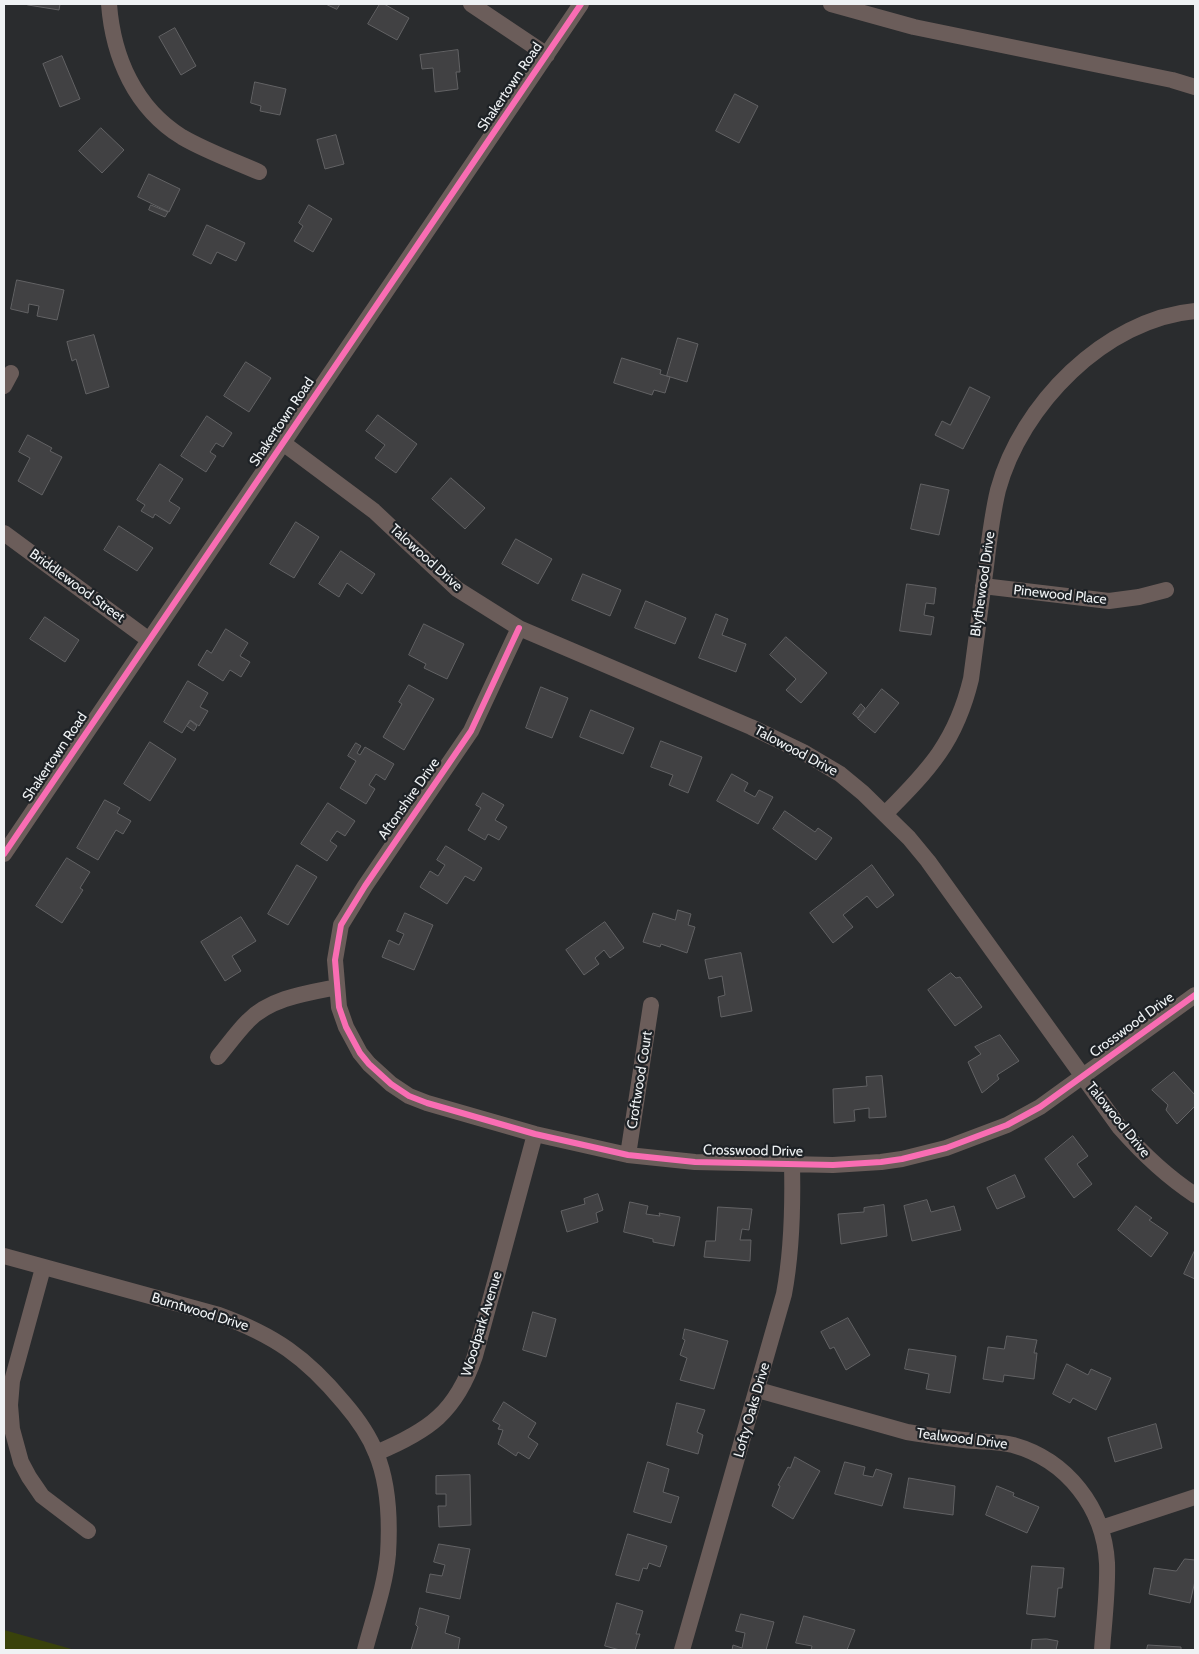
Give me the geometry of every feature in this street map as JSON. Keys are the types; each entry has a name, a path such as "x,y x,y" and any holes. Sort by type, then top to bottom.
{"street":[{"path":"109,4 114,39 120,60 129,80 141,99 157,117 181,136 197,145 259,172"},
{"path":"471,4 547,55"},
{"name":"Shakertown Road","path":"5,848 150,640 581,4"},
{"path":"831,4 914,27 1172,80 1195,87"},
{"name":"Blythewood Drive","path":"886,813 931,766 953,732 966,699 971,679 990,532 998,490 1009,461 1023,433 1042,405 1068,375 1087,357 1105,344 1143,323 1195,311"},
{"name":"Talowood Drive","path":"283,442 374,511 457,589 520,628 751,727 803,752 840,774 886,813 928,861 1120,1128 1161,1170 1195,1195"},
{"name":"Briddlewood Street","path":"4,533 150,640"},
{"name":"Pinewood Place","path":"983,586 1109,601 1139,597 1166,590"},
{"name":"Aftonshire Drive","path":"337,987 335,960 341,924 472,731 520,628"},
{"path":"218,1057 249,1020 268,1007 298,994 337,987"},
{"name":"Crosswood Drive","path":"337,987 339,1007 352,1040 369,1064 391,1084 409,1096 427,1104 535,1134 628,1155 695,1162 832,1165 902,1159 946,1148 1007,1125 1040,1107 1195,995"},
{"name":"Croftwood Court","path":"628,1155 652,1005"},
{"name":"Woodpark Avenue","path":"376,1453 407,1440 429,1426 449,1405 465,1381 475,1356 535,1134"},
{"name":"Lofty Oaks Drive","path":"682,1650 779,1314 788,1272 793,1201 792,1164"},
{"name":"Burntwood Drive","path":"4,1256 218,1315 249,1326 270,1337 309,1365 326,1380 356,1417 376,1453"},
{"path":"43,1268 12,1381 10,1405 12,1429 21,1462 42,1496 88,1531"},
{"name":"Tealwood Drive","path":"758,1390 907,1432 1001,1443 1028,1450 1054,1464 1073,1482 1089,1503 1101,1528 1107,1562 1102,1650"},
{"path":"365,1650 382,1590 388,1554 388,1517 385,1486 376,1453"},
{"path":"1101,1528 1194,1497"}],"green space":[{"path":"4,1630 75,1650 4,1650"}],"building":[{"path":"29,4 60,4 59,10"},
{"path":"326,4 340,4 337,9"},
{"path":"380,4 384,4 409,18 397,40 368,24"},
{"path":"175,28 196,66 181,75 159,37"},
{"path":"458,50 460,72 456,72 458,89 435,92 433,68 422,69 420,55"},
{"path":"62,56 80,99 60,107 43,64"},
{"path":"255,82 286,89 280,115 260,111 261,106 251,103"},
{"path":"735,94 758,106 739,143 716,131"},
{"path":"101,128 124,150 102,173 79,151"},
{"path":"336,135 344,164 325,169 317,140"},
{"path":"149,174 180,189 169,212 138,197"},
{"path":"151,205 168,212 165,217 149,210"},
{"path":"309,205 332,219 313,252 294,241 303,226 299,223"},
{"path":"207,225 245,243 236,261 217,252 211,264 193,255"},
{"path":"17,280 64,290 57,320 37,316 39,306 29,304 28,313 11,309"},
{"path":"94,335 109,387 86,394 76,359 72,361 67,342"},
{"path":"678,338 698,344 687,382 667,376"},
{"path":"622,358 661,370 660,374 670,377 665,393 654,390 652,395 614,383"},
{"path":"246,362 271,378 249,412 224,396"},
{"path":"970,387 990,397 963,449 935,435 942,421 950,425"},
{"path":"378,415 417,444 396,473 375,458 385,445 366,431"},
{"path":"207,416 232,433 223,447 216,443 210,452 216,456 206,472 181,456"},
{"path":"28,435 52,448 50,451 62,457 42,495 18,481 30,458 19,452"},
{"path":"160,464 183,479 169,501 180,508 170,524 155,514 153,518 141,511 145,505 137,500"},
{"path":"451,478 485,508 465,529 432,499"},
{"path":"921,484 949,490 939,535 911,529"},
{"path":"296,522 319,537 294,578 270,564"},
{"path":"119,526 153,548 137,571 104,550"},
{"path":"516,539 552,559 538,584 502,564"},
{"path":"341,551 375,574 362,594 347,583 339,597 319,584"},
{"path":"583,574 621,590 610,616 572,600"},
{"path":"907,584 936,588 934,604 926,603 924,615 934,617 931,635 900,631"},
{"path":"646,601 686,618 675,644 635,628"},
{"path":"716,614 728,619 722,635 746,644 736,672 699,658"},
{"path":"45,617 79,640 65,662 30,639"},
{"path":"424,624 464,644 447,679 424,668 426,664 409,655"},
{"path":"226,629 248,643 240,656 250,662 241,677 230,670 223,681 198,665 207,650 211,653"},
{"path":"786,637 827,673 801,703 786,690 796,679 770,655"},
{"path":"188,681 208,693 200,707 208,711 199,726 190,720 182,733 164,722"},
{"path":"409,685 434,699 404,750 383,737 402,704 399,702"},
{"path":"541,687 568,698 552,738 526,728"},
{"path":"882,689 899,703 875,733 858,719"},
{"path":"861,704 865,708 858,718 853,714"},
{"path":"591,710 634,728 623,754 580,737"},
{"path":"191,721 197,726 194,731 187,726"},
{"path":"661,741 702,757 688,793 669,785 673,775 651,767"},
{"path":"150,742 176,759 150,801 124,784"},
{"path":"356,743 361,746 357,753 360,755 365,747 394,764 385,780 376,774 369,785 375,789 366,804 340,788 356,761 348,756"},
{"path":"732,774 748,783 744,791 755,797 759,790 773,797 758,824 717,801"},
{"path":"483,793 504,805 495,820 507,827 499,840 488,834 485,840 468,830 481,808 476,805"},
{"path":"105,800 120,808 117,813 131,821 123,834 116,830 98,860 77,848"},
{"path":"328,803 355,821 345,836 337,831 330,841 337,846 327,861 301,844"},
{"path":"785,811 815,832 818,828 832,838 816,860 773,829"},
{"path":"446,846 482,868 474,881 465,876 447,904 420,887 430,871 438,876 445,865 437,860"},
{"path":"67,858 90,872 80,888 83,890 62,923 36,906"},
{"path":"297,865 317,877 288,925 268,914"},
{"path":"872,865 894,895 877,908 867,896 843,915 853,927 833,943 810,913"},
{"path":"678,910 691,914 688,925 695,927 687,953 661,944 660,947 643,942 653,913 675,920"},
{"path":"405,913 433,925 414,970 382,957 389,940 399,945 404,934 397,931"},
{"path":"241,917 256,941 232,956 241,971 225,981 201,942"},
{"path":"605,922 624,948 610,958 604,950 595,958 599,964 584,975 566,950"},
{"path":"741,953 752,1011 721,1017 718,997 725,995 722,976 709,979 705,960"},
{"path":"951,973 956,978 960,977 982,1007 955,1026 928,990"},
{"path":"1000,1035 1019,1061 997,1075 999,1079 982,1093 968,1062 981,1054 975,1047"},
{"path":"1174,1072 1195,1095 1195,1106 1177,1124 1166,1110 1168,1105 1152,1090"},
{"path":"882,1076 886,1117 869,1118 869,1108 854,1110 855,1121 834,1123 833,1089 867,1086 866,1077"},
{"path":"1073,1136 1088,1156 1077,1164 1092,1184 1074,1198 1045,1159"},
{"path":"1015,1175 1025,1197 997,1209 987,1188"},
{"path":"598,1194 603,1210 596,1213 598,1222 567,1232 561,1211 585,1204 584,1199"},
{"path":"927,1200 931,1212 954,1206 961,1230 912,1241 904,1206"},
{"path":"630,1202 648,1206 646,1214 660,1216 659,1213 680,1217 674,1246 653,1242 653,1239 624,1232"},
{"path":"884,1205 887,1236 841,1244 838,1214 864,1212 864,1208"},
{"path":"1136,1206 1152,1218 1149,1220 1168,1233 1151,1257 1118,1230"},
{"path":"718,1207 752,1209 749,1230 742,1229 740,1240 751,1240 750,1261 704,1257 706,1241 715,1241"},
{"path":"1195,1250 1195,1279 1184,1274"},
{"path":"533,1312 556,1319 546,1357 523,1350"},
{"path":"848,1318 870,1355 846,1370 834,1347 830,1349 821,1332"},
{"path":"685,1329 728,1341 714,1389 680,1380 687,1358 680,1355 685,1340 683,1339"},
{"path":"1007,1336 1037,1340 1034,1353 1037,1353 1034,1379 1004,1375 1003,1382 983,1379 988,1347 1004,1349"},
{"path":"909,1349 956,1356 950,1393 926,1389 929,1374 905,1369"},
{"path":"1067,1364 1088,1375 1091,1369 1111,1378 1096,1410 1073,1398 1070,1403 1053,1394"},
{"path":"504,1402 536,1423 528,1437 538,1444 529,1459 518,1452 516,1456 498,1444 503,1430 498,1429 500,1425 493,1421"},
{"path":"677,1403 705,1410 697,1432 703,1435 698,1454 667,1445"},
{"path":"1156,1424 1162,1448 1115,1462 1108,1438"},
{"path":"795,1457 820,1471 793,1519 772,1506 780,1486 778,1485"},
{"path":"648,1462 669,1469 663,1492 679,1497 671,1523 634,1512"},
{"path":"845,1462 865,1467 863,1475 873,1477 876,1469 892,1474 882,1506 835,1494"},
{"path":"470,1475 471,1525 439,1527 438,1506 446,1506 446,1494 436,1494 436,1476"},
{"path":"909,1478 955,1486 953,1515 904,1508"},
{"path":"997,1486 1014,1493 1013,1496 1039,1507 1027,1533 986,1515"},
{"path":"628,1534 667,1546 660,1567 649,1563 647,1569 643,1568 639,1581 616,1575"},
{"path":"439,1544 470,1549 460,1599 426,1592 430,1574 442,1576 445,1565 434,1562"},
{"path":"1185,1559 1195,1560 1195,1581 1190,1603 1149,1594 1154,1568 1176,1571"},
{"path":"1032,1566 1064,1568 1062,1588 1058,1588 1055,1617 1027,1614"},
{"path":"617,1603 643,1611 636,1634 640,1634 635,1650 620,1650 605,1646"},
{"path":"420,1608 449,1616 445,1633 460,1638 458,1650 411,1650 418,1627 416,1625"},
{"path":"741,1614 774,1622 766,1650 732,1650 733,1645 742,1648 745,1633 736,1631"},
{"path":"804,1616 855,1630 847,1650 811,1650 812,1646 796,1643"},
{"path":"1047,1639 1058,1641 1056,1650 1031,1650 1032,1640"},
{"path":"1148,1645 1181,1647 1181,1650 1147,1650"}],"cycle path":[{"path":"4,854 581,4"},
{"path":"519,628 471,731 365,886 341,925 335,960 339,1007 346,1027 360,1053 369,1064 391,1084 409,1096 427,1103 535,1134 628,1155 695,1162 833,1165 881,1162 946,1148 1007,1125 1040,1107 1195,995"}]}
